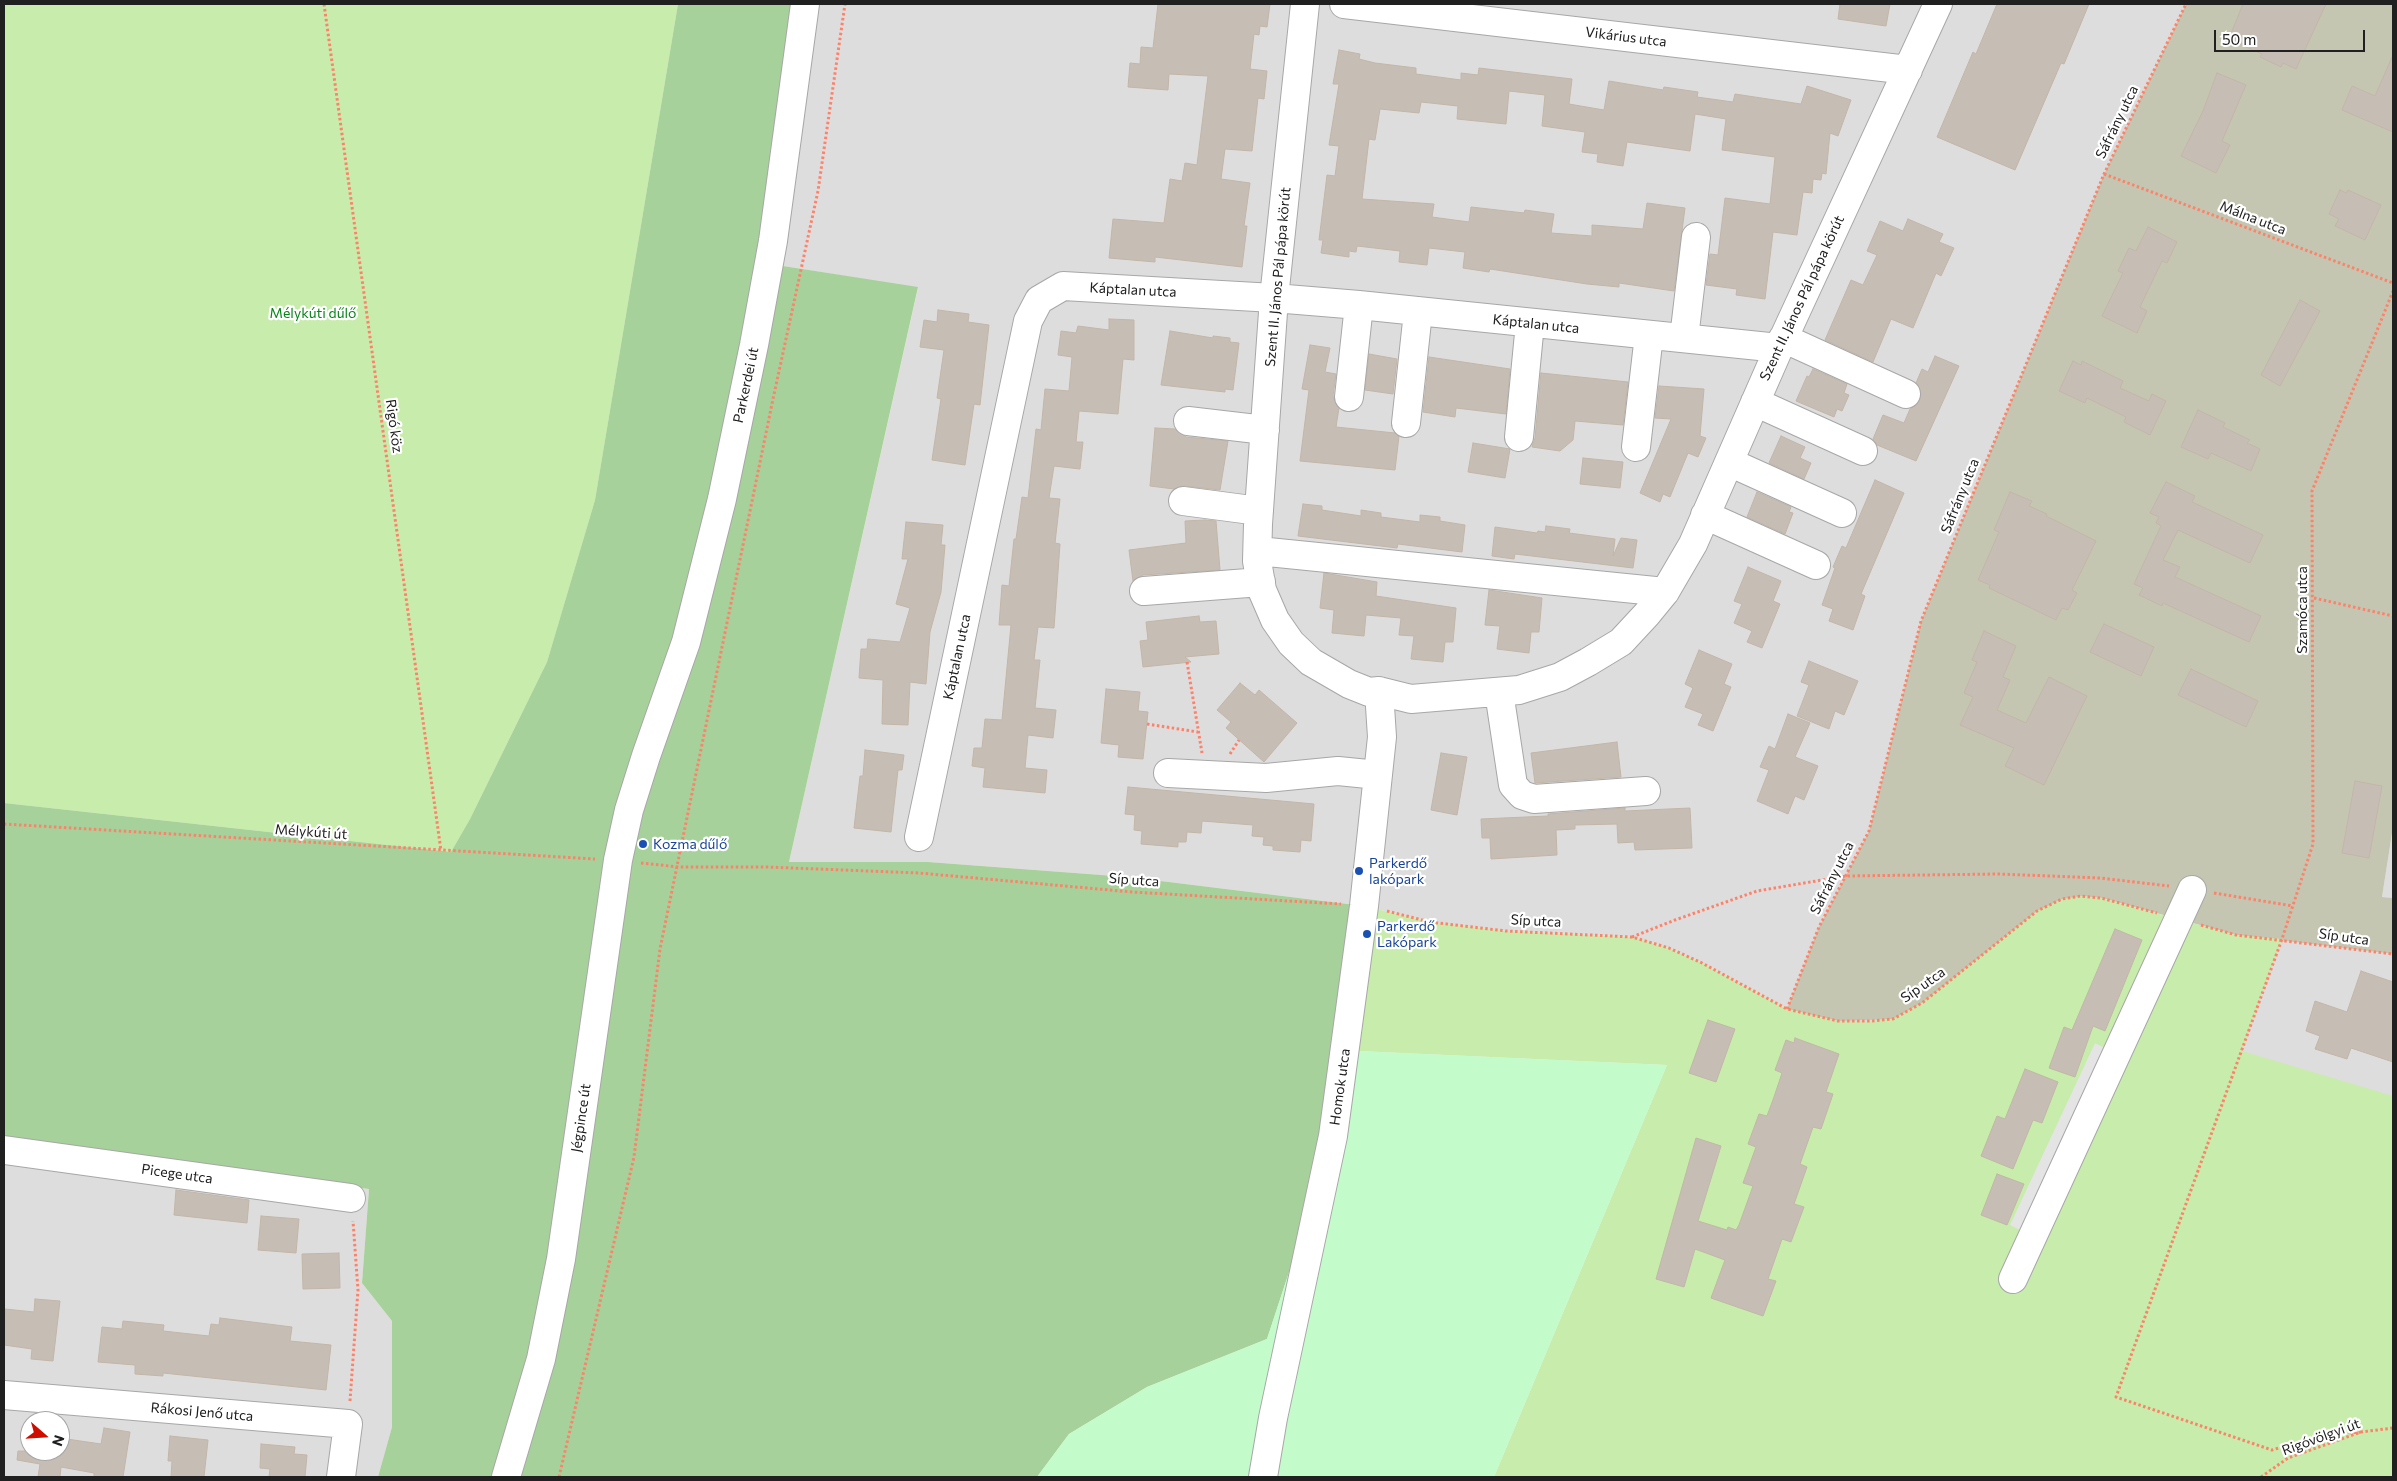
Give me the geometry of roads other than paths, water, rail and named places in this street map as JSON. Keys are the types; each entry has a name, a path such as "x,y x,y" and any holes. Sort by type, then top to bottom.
{"street":[{"name":"Parkerdei út","path":"646,756 686,642 722,499 754,345 773,240 805,4"},
{"name":"Szent II. János Pál pápa körút","path":"1305,4 1274,298 1259,511 1258,550 1262,590 1275,620 1291,643 1311,662 1349,684 1369,692 1379,691 1411,698 1519,690 1560,677 1620,642 1665,592 1693,544 1781,343 1938,4"},
{"name":"Vikárius utca","path":"1344,4 1908,70"},
{"path":"1684,338 1696,237"},
{"name":"Káptalan utca","path":"919,837 1028,321 1039,300 1063,286 1274,298 1649,335 1781,343 1906,394"},
{"path":"1349,397 1359,305"},
{"path":"1406,423 1418,312"},
{"path":"1518,437 1530,323"},
{"path":"1636,447 1649,335"},
{"path":"1755,402 1863,451"},
{"path":"1189,412 1265,421"},
{"path":"1729,462 1842,513"},
{"path":"1182,501 1259,511"},
{"path":"1705,516 1816,565"},
{"path":"1258,550 1665,592"},
{"path":"1144,592 1261,582"},
{"name":"Homok utca","path":"1263,1477 1273,1418 1333,1136 1364,906 1382,737 1379,691"},
{"path":"1499,692 1513,785 1522,795 1534,799 1646,791"},
{"name":"Jégpince út","path":"506,1477 540,1359 561,1259 618,860 646,756"},
{"path":"1168,773 1266,778 1338,771 1378,775"},
{"path":"2013,1280 2192,890"},
{"name":"Picege utca","path":"4,1150 351,1198"},
{"name":"Rákosi Jenő utca","path":"4,1395 348,1424 341,1477"}],"place":[{"name":"Kozma dűlő","path":"643,844"},
{"name":"Parkerdő lakópark","path":"1359,871"},
{"name":"Parkerdő Lakópark","path":"1367,934"}],"park label":[{"name":"Mélykúti dűlő","path":"313,313"}]}
